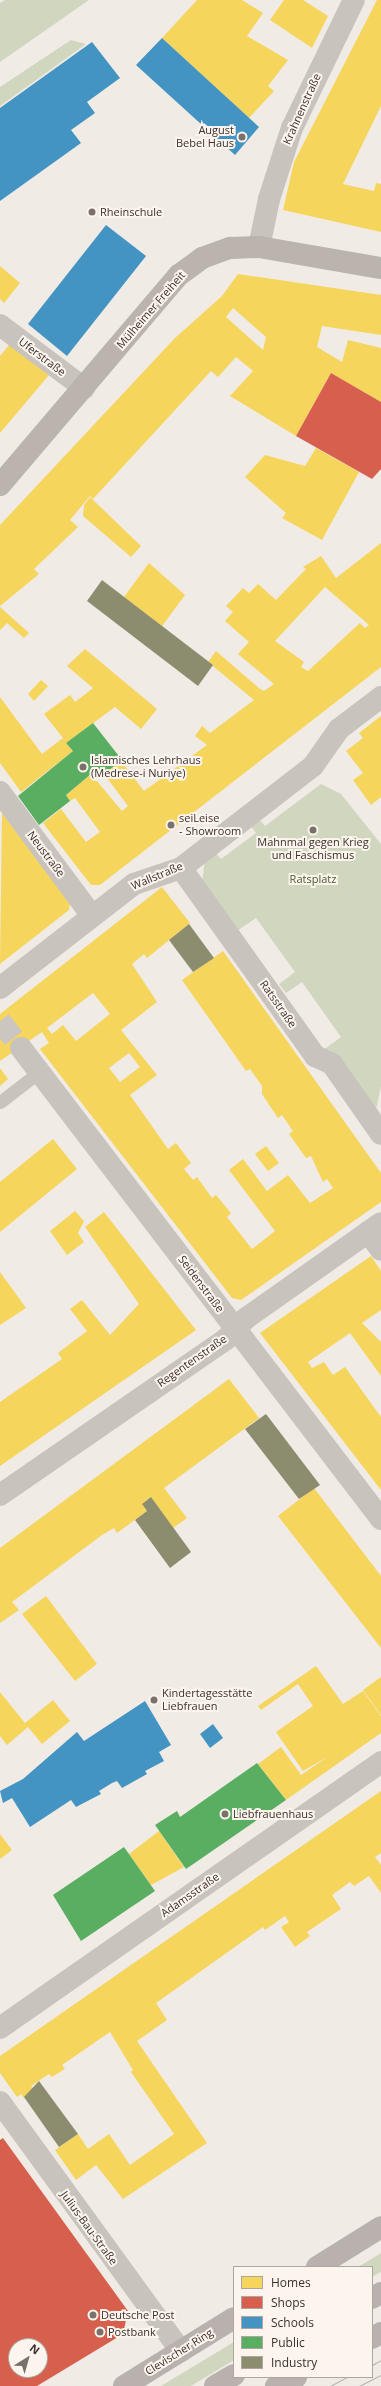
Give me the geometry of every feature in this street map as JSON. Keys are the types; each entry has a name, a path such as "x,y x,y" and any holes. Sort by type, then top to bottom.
{"main road":[{"path":"319,2266 381,2227"},
{"name":"Clevischer Ring","path":"124,2386 233,2319"},
{"path":"215,2386 233,2376"},
{"path":"276,2386 294,2378"}],"street":[{"name":"Krahnenstraße","path":"259,247 268,199 292,128 346,5"},
{"name":"Mülheimer Freiheit","path":"0,484 84,388 179,275 202,258 230,248 259,247 381,268"},
{"name":"Uferstraße","path":"0,325 84,388"},
{"name":"Wallstraße","path":"0,988 134,884 181,868 313,766 340,729 381,697"},
{"name":"Neustraße","path":"0,792 92,916"},
{"name":"Ratsstraße","path":"181,868 315,1056 332,1064 381,1134"},
{"name":"Seidenstraße","path":"21,1048 381,1519"},
{"name":"Regentenstraße","path":"0,1495 236,1329 375,1228"},
{"path":"375,1228 381,1250"},
{"name":"Adamsstraße","path":"0,2028 381,1762"},
{"name":"Julius-Bau-Straße","path":"0,2102 181,2351"}],"lane":[{"path":"0,1102 39,1072"}],"green space":[{"path":"5,0 89,0 0,62 0,3"},
{"path":"71,40 86,44 0,106 0,87"},
{"name":"Ratsplatz","path":"321,784 341,794 381,844 381,1086 376,1110 322,1051 341,1037 302,982 286,993 279,984 295,972 256,918 237,931 202,883 205,859 215,852 221,859 256,833 250,825 259,819 265,826"},
{"path":"381,2253 381,2272 373,2276 373,2266 360,2266"},
{"path":"233,2343 233,2361 191,2386 161,2386"}],"building: Homes":[{"path":"197,0 242,0 263,13 247,36 288,60 268,86 274,91 249,118 162,38"},
{"path":"284,0 303,0 328,16 312,48 270,20"},
{"path":"377,0 381,0 381,106 343,184 374,191 376,183 381,184 381,232 283,210 294,162"},
{"path":"0,266 20,283 4,303 0,299"},
{"path":"238,274 381,295 381,335 322,326 317,347 342,362 348,340 381,348 381,402 331,373 296,436 230,396 253,371 236,357 218,377 211,371 93,499 90,496 70,520 78,527 34,569 39,574 0,606 0,525 175,338 222,296","holes":["233,308 266,337 263,350 226,317"]},
{"path":"10,344 49,375 0,433 0,356"},
{"path":"316,448 359,472 322,540 282,518 286,513 245,477 265,455 305,466"},
{"path":"90,497 141,546 131,557 83,516 84,505"},
{"path":"381,543 381,667 100,885 91,885 43,823 61,809 86,842 100,832 75,798 70,801 66,795 91,774 122,811 128,806 104,774 121,761 144,791 207,745 195,736 202,726 210,733 254,700 208,662 216,651 260,689 264,691 274,684 238,654 249,642 225,621 233,612 226,606 243,588 249,593 258,584 276,600 306,569 303,567 321,556 336,578","holes":["325,587 369,625 365,628 360,623 308,671 301,667 304,662 275,641"]},
{"path":"149,563 185,595 162,626 124,597"},
{"path":"0,607 29,633 24,638 7,623 0,630"},
{"path":"85,649 157,709 141,729 115,707 66,743 73,751 21,792 0,763 0,697 42,754 63,738 44,714 70,695 75,702 93,688 67,666"},
{"path":"41,680 48,686 34,701 28,694"},
{"path":"381,716 381,797 371,805 353,780 363,773 346,751 363,738 359,733"},
{"path":"2,813 70,902 69,910 0,964"},
{"path":"162,887 190,923 147,958 144,954 132,964 157,1002 121,1030 157,1075 130,1095 168,1149 176,1143 191,1163 184,1169 193,1180 197,1177 212,1198 216,1195 231,1213 227,1217 252,1249 275,1231 229,1170 243,1159 267,1191 288,1175 310,1203 333,1188 327,1179 323,1182 311,1156 306,1158 289,1134 293,1131 282,1115 278,1118 262,1094 262,1086 250,1069 246,1071 182,980 223,951 381,1173 381,1202 241,1300 232,1298 40,1049 49,1043 42,1032 0,1061 0,1014","holes":["93,993 110,1014 76,1041 63,1025 52,1034 47,1028","129,1053 140,1067 120,1082 109,1068"]},
{"path":"0,1068 8,1079 0,1086"},
{"path":"53,1139 77,1169 0,1232 0,1182"},
{"path":"266,1146 279,1163 268,1171 255,1154"},
{"path":"75,1211 84,1221 78,1233 84,1242 67,1255 50,1231"},
{"path":"104,1212 196,1330 0,1466 0,1402 62,1359 58,1353 87,1331 70,1309 82,1300 110,1335 139,1304 85,1227"},
{"path":"371,1256 381,1271 381,1310 362,1323 381,1342 381,1376 350,1333 308,1362 312,1368 324,1362 333,1375 345,1367 381,1417 381,1490 260,1333"},
{"path":"0,1272 26,1308 0,1325"},
{"path":"229,1379 259,1418 164,1488 187,1518 173,1528 151,1497 142,1504 147,1511 117,1533 114,1528 102,1535 12,1602 19,1610 0,1623 0,1548"},
{"path":"314,1488 381,1576 381,1648 278,1516"},
{"path":"46,1596 97,1664 75,1681 22,1614"},
{"path":"316,1666 343,1704 363,1691 381,1716 381,1733 286,1800 258,1764 281,1747 301,1775 329,1756 303,1771 276,1732 313,1706 298,1684 261,1710 258,1706"},
{"path":"381,1677 381,1715 363,1690"},
{"path":"0,1692 25,1723 53,1700 70,1721 42,1744 28,1727 7,1745 0,1736"},
{"path":"381,1791 381,1853 375,1857 381,1865 381,1893 369,1876 354,1886 350,1882 332,1895 341,1909 307,1932 310,1936 295,1947 281,1927 289,1922 285,1916 265,1930 263,1927 156,2003 167,2020 137,2041 207,2143 123,2199 96,2165 76,2180 55,2150 78,2134 88,2149 109,2134 130,2165 174,2134 131,2072 133,2070 110,2032 62,2065 65,2069 52,2077 49,2074 31,2086 34,2090 24,2098 21,2094 17,2097 0,2073 0,2056"},
{"path":"159,1831 184,1867 151,1885 129,1854"},
{"path":"0,1834 12,1850 0,1859"}],"building: Shops":[{"path":"331,373 381,402 381,469 372,479 296,436"},
{"path":"3,2138 128,2311 123,2334 37,2386 0,2386 0,2140"}],"building: Schools":[{"path":"162,38 259,127 235,155 212,134 215,132 204,123 202,125 136,65"},
{"path":"92,42 120,78 87,102 95,113 71,130 81,143 0,201 0,108"},
{"path":"106,225 146,256 67,356 28,324"},
{"path":"145,1701 171,1745 159,1752 164,1761 145,1771 147,1774 122,1788 117,1781 112,1783 99,1791 101,1794 76,1807 71,1800 30,1827 12,1798 3,1803 0,1791 23,1779 77,1732 84,1741"},
{"path":"213,1724 223,1738 210,1748 200,1734"}],"building: Public":[{"name":"Islamisches Lehrhaus (Medrese-i Nuriye)","path":"93,723 122,760 96,780 91,774 66,795 70,801 39,825 18,796 73,751 66,743"},
{"name":"Liebfrauenhaus","path":"257,1763 286,1800 186,1869 155,1825 177,1811 180,1817"},
{"path":"124,1847 155,1891 81,1941 53,1895"}],"building: Industry":[{"path":"102,580 213,665 198,686 87,601"},
{"path":"189,924 214,958 193,972 169,940"},
{"path":"266,1414 320,1485 299,1499 245,1429"},
{"path":"151,1497 191,1552 170,1568 135,1520 147,1511 142,1504"},
{"path":"39,2081 78,2134 59,2147 24,2097"}],"tunnel":[{"path":"0,1021 21,1048"}],"tram line":[{"path":"373,2364 381,2360"},
{"path":"359,2386 381,2375"},
{"path":"330,2386 345,2378"}],"place":[{"name":"August Bebel Haus","path":"242,137"},
{"name":"Rheinschule","path":"92,212"},
{"name":"Islamisches Lehrhaus (Medrese-i Nuriye)","path":"83,767"},
{"name":"seiLeise - Showroom","path":"171,825"},
{"name":"Mahnmal gegen Krieg und Faschismus","path":"313,830"},
{"name":"Kindertagesstätte Liebfrauen","path":"154,1700"},
{"name":"Liebfrauenhaus","path":"225,1814"},
{"name":"Deutsche Post","path":"93,2315"},
{"name":"Postbank","path":"100,2332"}]}
